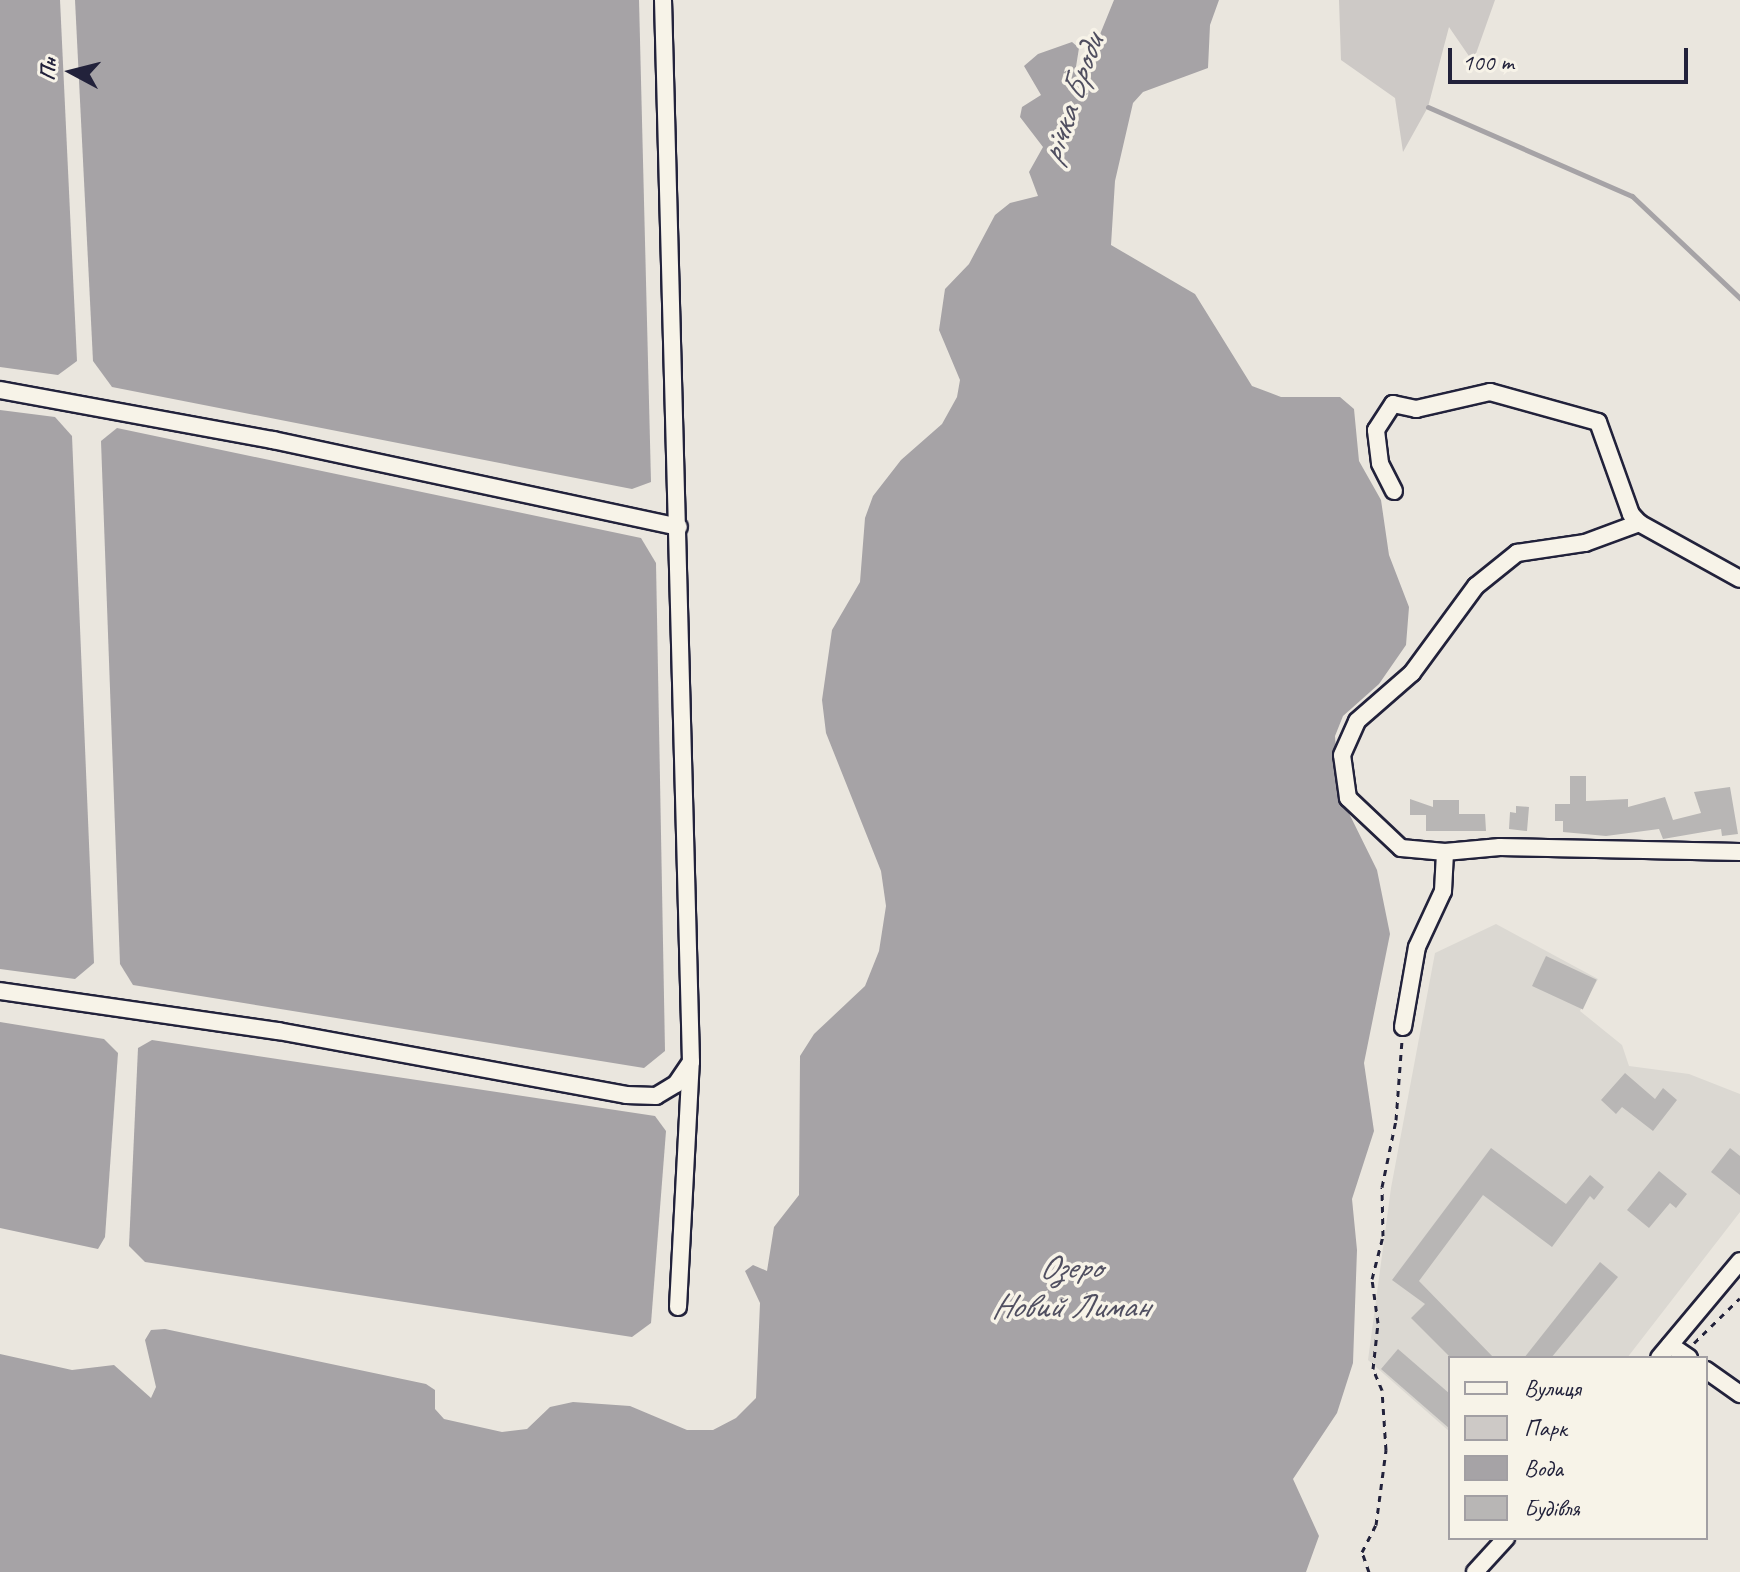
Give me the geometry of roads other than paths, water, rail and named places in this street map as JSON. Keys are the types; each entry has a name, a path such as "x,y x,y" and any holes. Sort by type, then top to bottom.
{"street":[{"path":"663,0 691,1062 678,1307"},
{"path":"0,390 273,440 679,527"},
{"path":"1394,491 1380,463 1376,430 1393,404 1416,409 1490,392 1602,425 1629,507 1639,523 1740,579"},
{"path":"1639,523 1585,543 1526,551 1501,563 1467,597 1412,673 1350,730 1342,761 1348,798 1401,848 1445,852 1500,847 1740,852"},
{"path":"1403,1027 1417,947 1443,891 1445,852"},
{"path":"0,991 278,1031 626,1095 656,1096 676,1084 691,1062"},
{"path":"1675,1354 1740,1261"},
{"path":"1708,1371 1740,1394"},
{"path":"1475,1572 1504,1540"}],"water":[{"path":"0,0 60,0 77,361 58,375 0,367"},
{"path":"75,0 639,0 651,482 632,489 112,387 93,361"},
{"name":"Озеро Новий Лиман","path":"1114,0 1219,0 1210,25 1208,68 1143,92 1133,103 1115,181 1111,245 1195,294 1252,386 1281,397 1340,397 1354,409 1359,461 1381,500 1389,555 1409,607 1406,645 1379,684 1343,716 1335,736 1339,793 1377,870 1390,934 1364,1063 1374,1131 1352,1199 1357,1250 1353,1363 1337,1413 1293,1479 1319,1536 1306,1572 0,1572 0,1354 72,1370 114,1365 151,1398 156,1387 145,1340 151,1330 165,1329 426,1384 435,1390 435,1409 444,1419 502,1432 527,1429 550,1407 573,1402 630,1406 687,1430 713,1430 736,1418 756,1398 760,1303 745,1271 753,1265 767,1271 774,1227 799,1195 800,1056 814,1034 865,986 879,951 886,906 881,871 826,733 822,700 832,630 860,582 865,518 873,496 901,460 942,424 957,397 960,380 939,330 945,289 969,264 995,215 1010,203 1038,196 1029,172 1043,147 1020,117 1022,107 1041,95 1024,66 1038,54 1072,42 1079,48 1075,73 1083,76"},
{"path":"0,410 55,417 72,436 94,963 75,979 0,969"},
{"path":"117,428 641,538 656,563 665,1051 644,1068 133,985 120,964 101,441"},
{"path":"0,1022 104,1039 118,1053 105,1237 98,1249 0,1228"},
{"path":"152,1040 655,1116 666,1131 651,1323 632,1337 145,1262 129,1246 138,1048"}],"waterway":[{"path":"1428,107 1632,196 1740,298"}],"water label":[{"name":"річка Броди","path":"1071,99"}]}
